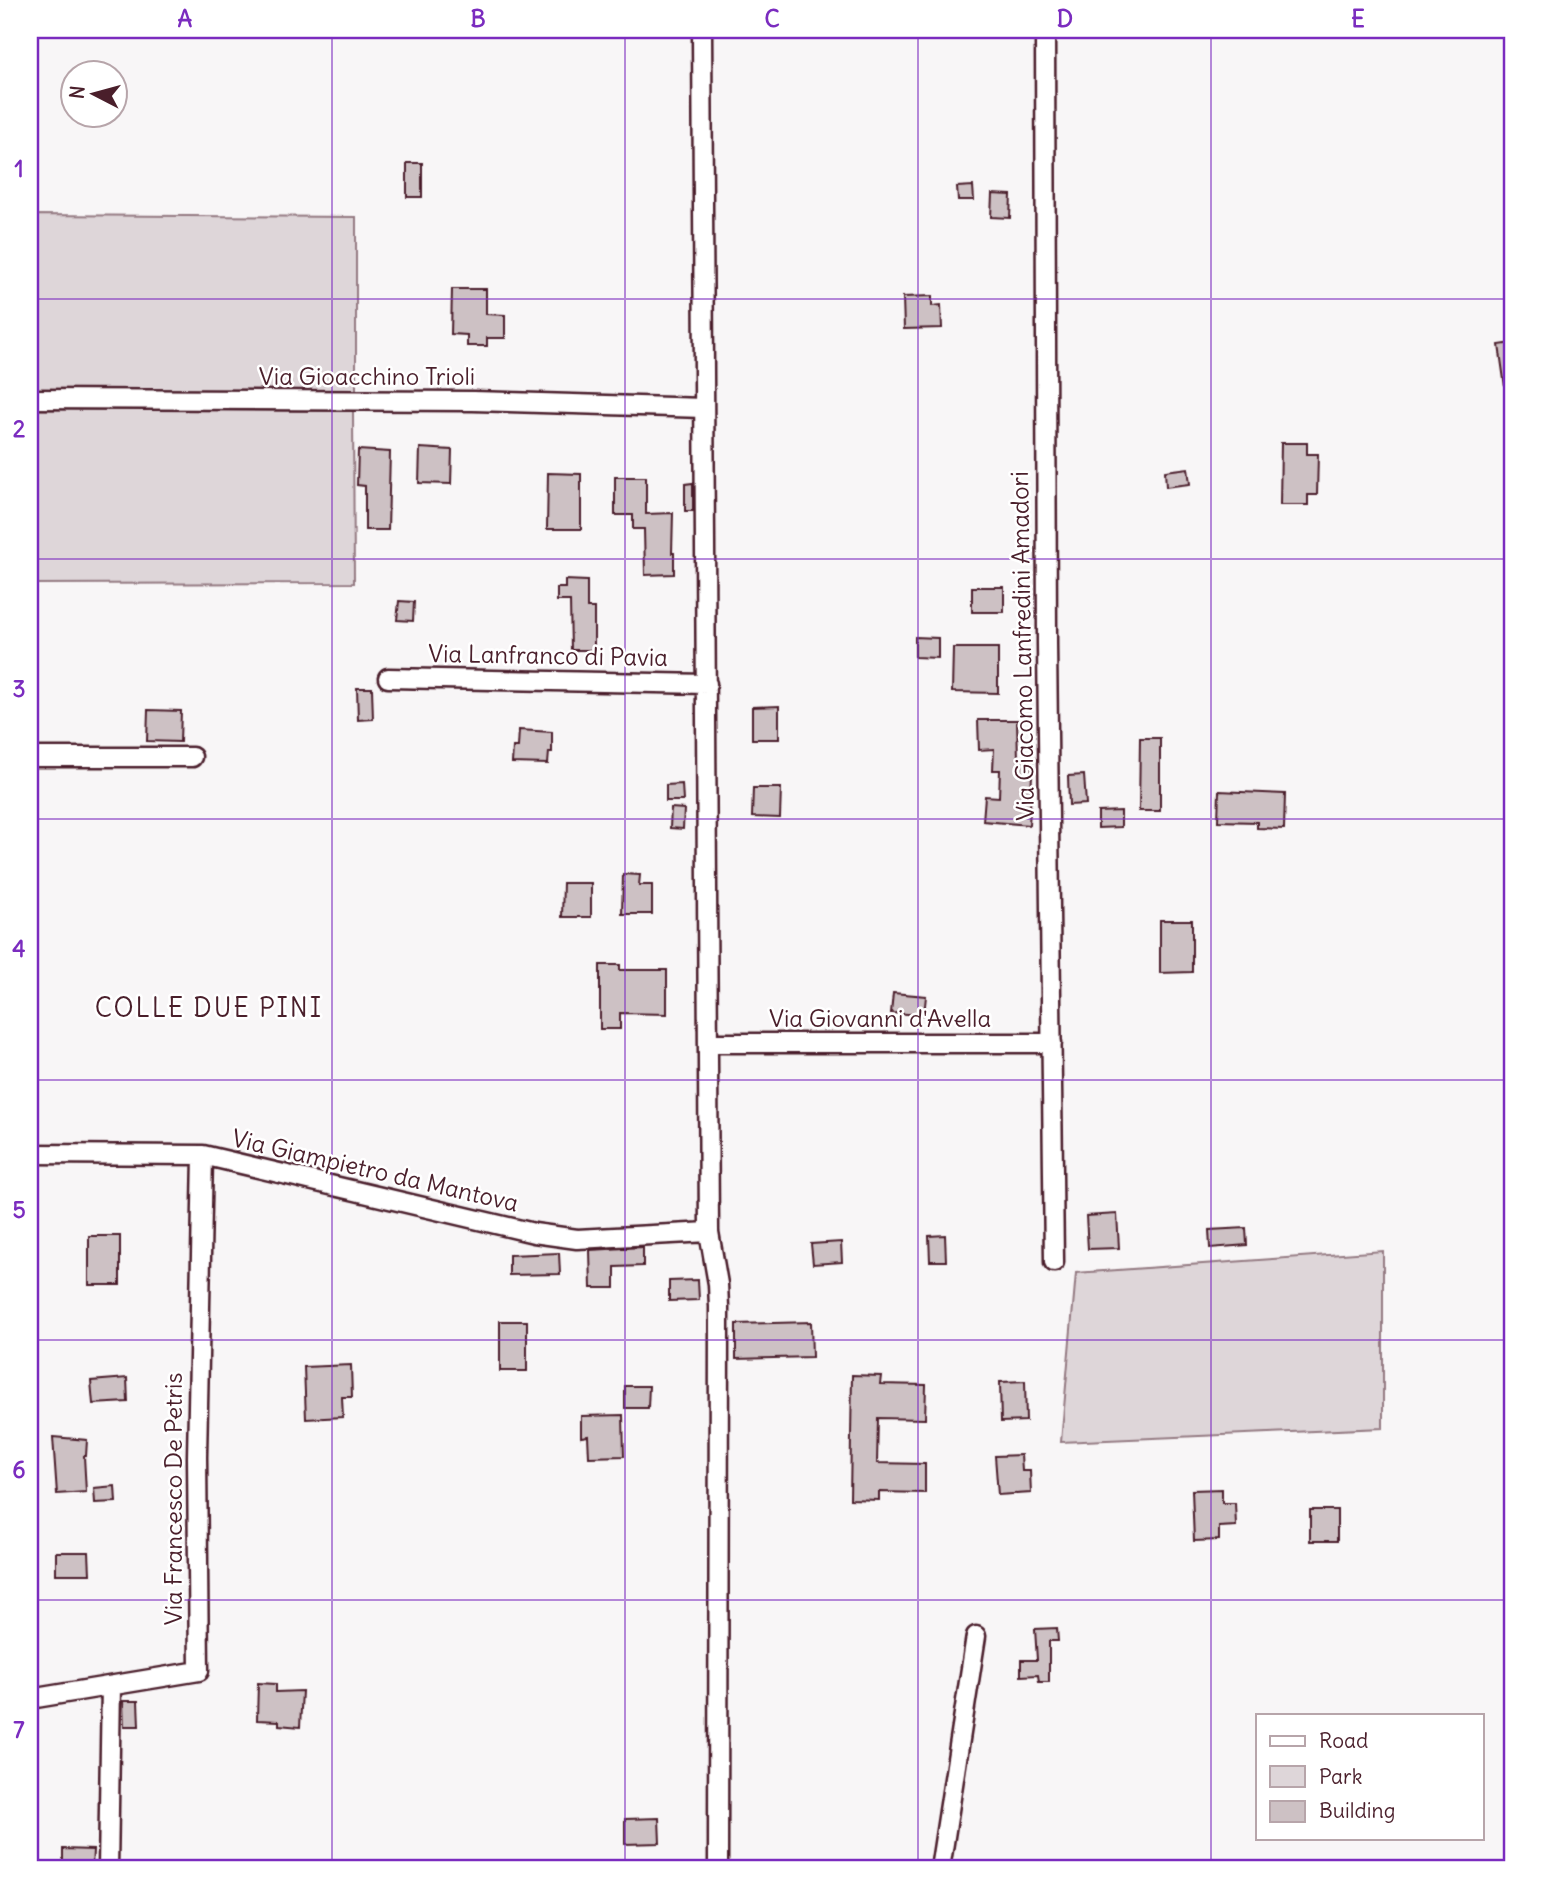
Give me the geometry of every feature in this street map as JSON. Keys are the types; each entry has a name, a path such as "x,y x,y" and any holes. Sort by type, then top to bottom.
{"street":[{"path":"702,30 709,1232 719,1307 718,1869"},
{"name":"Via Giacomo Lanfredini Amadori","path":"1045,30 1047,644 1054,1262"},
{"name":"Via Gioacchino Trioli","path":"30,399 473,401 705,408"},
{"name":"Via Lanfranco di Pavia","path":"388,678 707,684"},
{"path":"30,757 192,757"},
{"name":"Via Giovanni d'Avella","path":"709,1044 1052,1043"},
{"name":"Via Giampietro da Mantova","path":"30,1154 203,1156 550,1237 577,1240 709,1232"},
{"name":"Via Francesco De Petris","path":"30,1699 199,1671 197,1457 203,1156"},
{"path":"940,1869 976,1636"},
{"path":"108,1869 111,1686"}],"green space":[{"path":"30,215 356,217 356,390 30,390"},
{"path":"30,409 353,411 354,583 30,584"},
{"path":"1383,1251 1383,1428 1061,1442 1076,1273"}],"building":[{"path":"407,163 422,163 422,197 407,197"},
{"path":"973,186 974,200 958,200 957,187"},
{"path":"992,194 1011,195 1010,218 991,217"},
{"path":"452,289 486,289 486,314 505,315 505,338 487,338 487,346 467,346 467,335 451,334"},
{"path":"932,296 932,306 941,305 942,328 904,329 903,297"},
{"path":"1513,343 1513,387 1505,387 1499,345"},
{"path":"1281,443 1307,443 1307,454 1318,454 1317,495 1308,495 1308,505 1280,505"},
{"path":"420,448 452,450 451,484 419,483"},
{"path":"358,450 390,452 388,530 365,530 365,486 357,485"},
{"path":"1188,468 1190,484 1166,487 1165,471"},
{"path":"548,473 581,474 581,529 547,529"},
{"path":"615,477 646,477 646,514 673,513 674,574 645,575 644,529 633,529 633,515 615,515"},
{"path":"693,483 693,511 685,511 685,484"},
{"path":"565,580 587,581 587,608 594,608 594,650 571,650 570,601 557,601 557,588 565,588"},
{"path":"972,587 1004,587 1004,612 972,612"},
{"path":"399,601 414,602 413,621 397,620"},
{"path":"915,637 938,638 938,658 915,657"},
{"path":"953,648 998,648 998,693 952,692"},
{"path":"357,688 372,688 373,719 358,720"},
{"path":"779,706 779,739 752,739 752,707"},
{"path":"148,710 181,711 180,742 147,741"},
{"path":"978,720 1017,720 1018,759 1033,759 1029,825 983,821 985,796 999,797 1000,770 993,770 994,749 979,750"},
{"path":"519,730 552,732 552,752 549,752 548,764 512,763 513,747 518,747"},
{"path":"1140,738 1160,738 1160,811 1139,811"},
{"path":"1084,775 1086,804 1069,805 1068,776"},
{"path":"682,784 683,801 666,801 666,785"},
{"path":"753,788 781,788 780,818 752,817"},
{"path":"1219,791 1285,794 1284,829 1257,828 1257,822 1218,821"},
{"path":"671,808 684,809 683,829 670,828"},
{"path":"1121,811 1121,827 1098,828 1098,812"},
{"path":"623,874 640,875 639,885 652,885 652,914 622,914"},
{"path":"563,883 591,883 591,917 562,917"},
{"path":"1160,920 1192,920 1192,972 1160,973"},
{"path":"600,965 620,965 620,970 667,970 667,1014 620,1013 620,1029 600,1029"},
{"path":"893,993 926,996 924,1015 891,1013"},
{"path":"1117,1214 1119,1248 1088,1249 1086,1216"},
{"path":"1246,1228 1247,1245 1210,1248 1209,1230"},
{"path":"945,1235 946,1261 930,1261 929,1236"},
{"path":"89,1236 120,1236 120,1285 89,1285"},
{"path":"841,1242 842,1262 813,1264 811,1244"},
{"path":"643,1247 643,1266 615,1267 615,1288 591,1288 590,1250"},
{"path":"559,1253 560,1274 509,1275 509,1255"},
{"path":"698,1280 699,1300 669,1301 669,1281"},
{"path":"500,1321 527,1321 527,1371 500,1371"},
{"path":"811,1322 812,1357 736,1359 736,1324"},
{"path":"351,1365 352,1397 342,1397 343,1417 306,1419 304,1367"},
{"path":"852,1375 881,1376 880,1384 926,1385 925,1419 878,1418 877,1463 925,1464 925,1493 879,1492 879,1500 850,1499"},
{"path":"127,1378 128,1402 93,1404 91,1381"},
{"path":"1025,1381 1026,1421 1001,1422 1000,1382"},
{"path":"625,1386 649,1386 648,1408 625,1408"},
{"path":"623,1415 624,1456 589,1457 588,1436 581,1437 581,1416"},
{"path":"53,1437 87,1440 84,1456 86,1492 57,1494"},
{"path":"1021,1455 1022,1471 1030,1471 1031,1493 998,1495 995,1456"},
{"path":"115,1486 116,1502 95,1503 94,1488"},
{"path":"1222,1489 1222,1503 1235,1503 1236,1526 1219,1527 1219,1540 1194,1541 1192,1490"},
{"path":"1310,1510 1337,1510 1337,1541 1310,1541"},
{"path":"56,1552 89,1552 90,1574 56,1574"},
{"path":"1057,1628 1058,1641 1049,1641 1049,1682 1039,1682 1038,1675 1021,1676 1021,1660 1037,1660 1035,1629"},
{"path":"258,1683 276,1684 276,1692 302,1691 300,1727 279,1725 279,1721 257,1720"},
{"path":"123,1701 138,1701 139,1726 124,1726"},
{"path":"659,1818 660,1843 625,1844 625,1819"},
{"path":"63,1849 93,1850 92,1869 63,1869"}],"waterway":[{"path":"1227,1869 1267,1869"}],"district":[{"name":"COLLE DUE PINI","path":"209,1008"}]}
